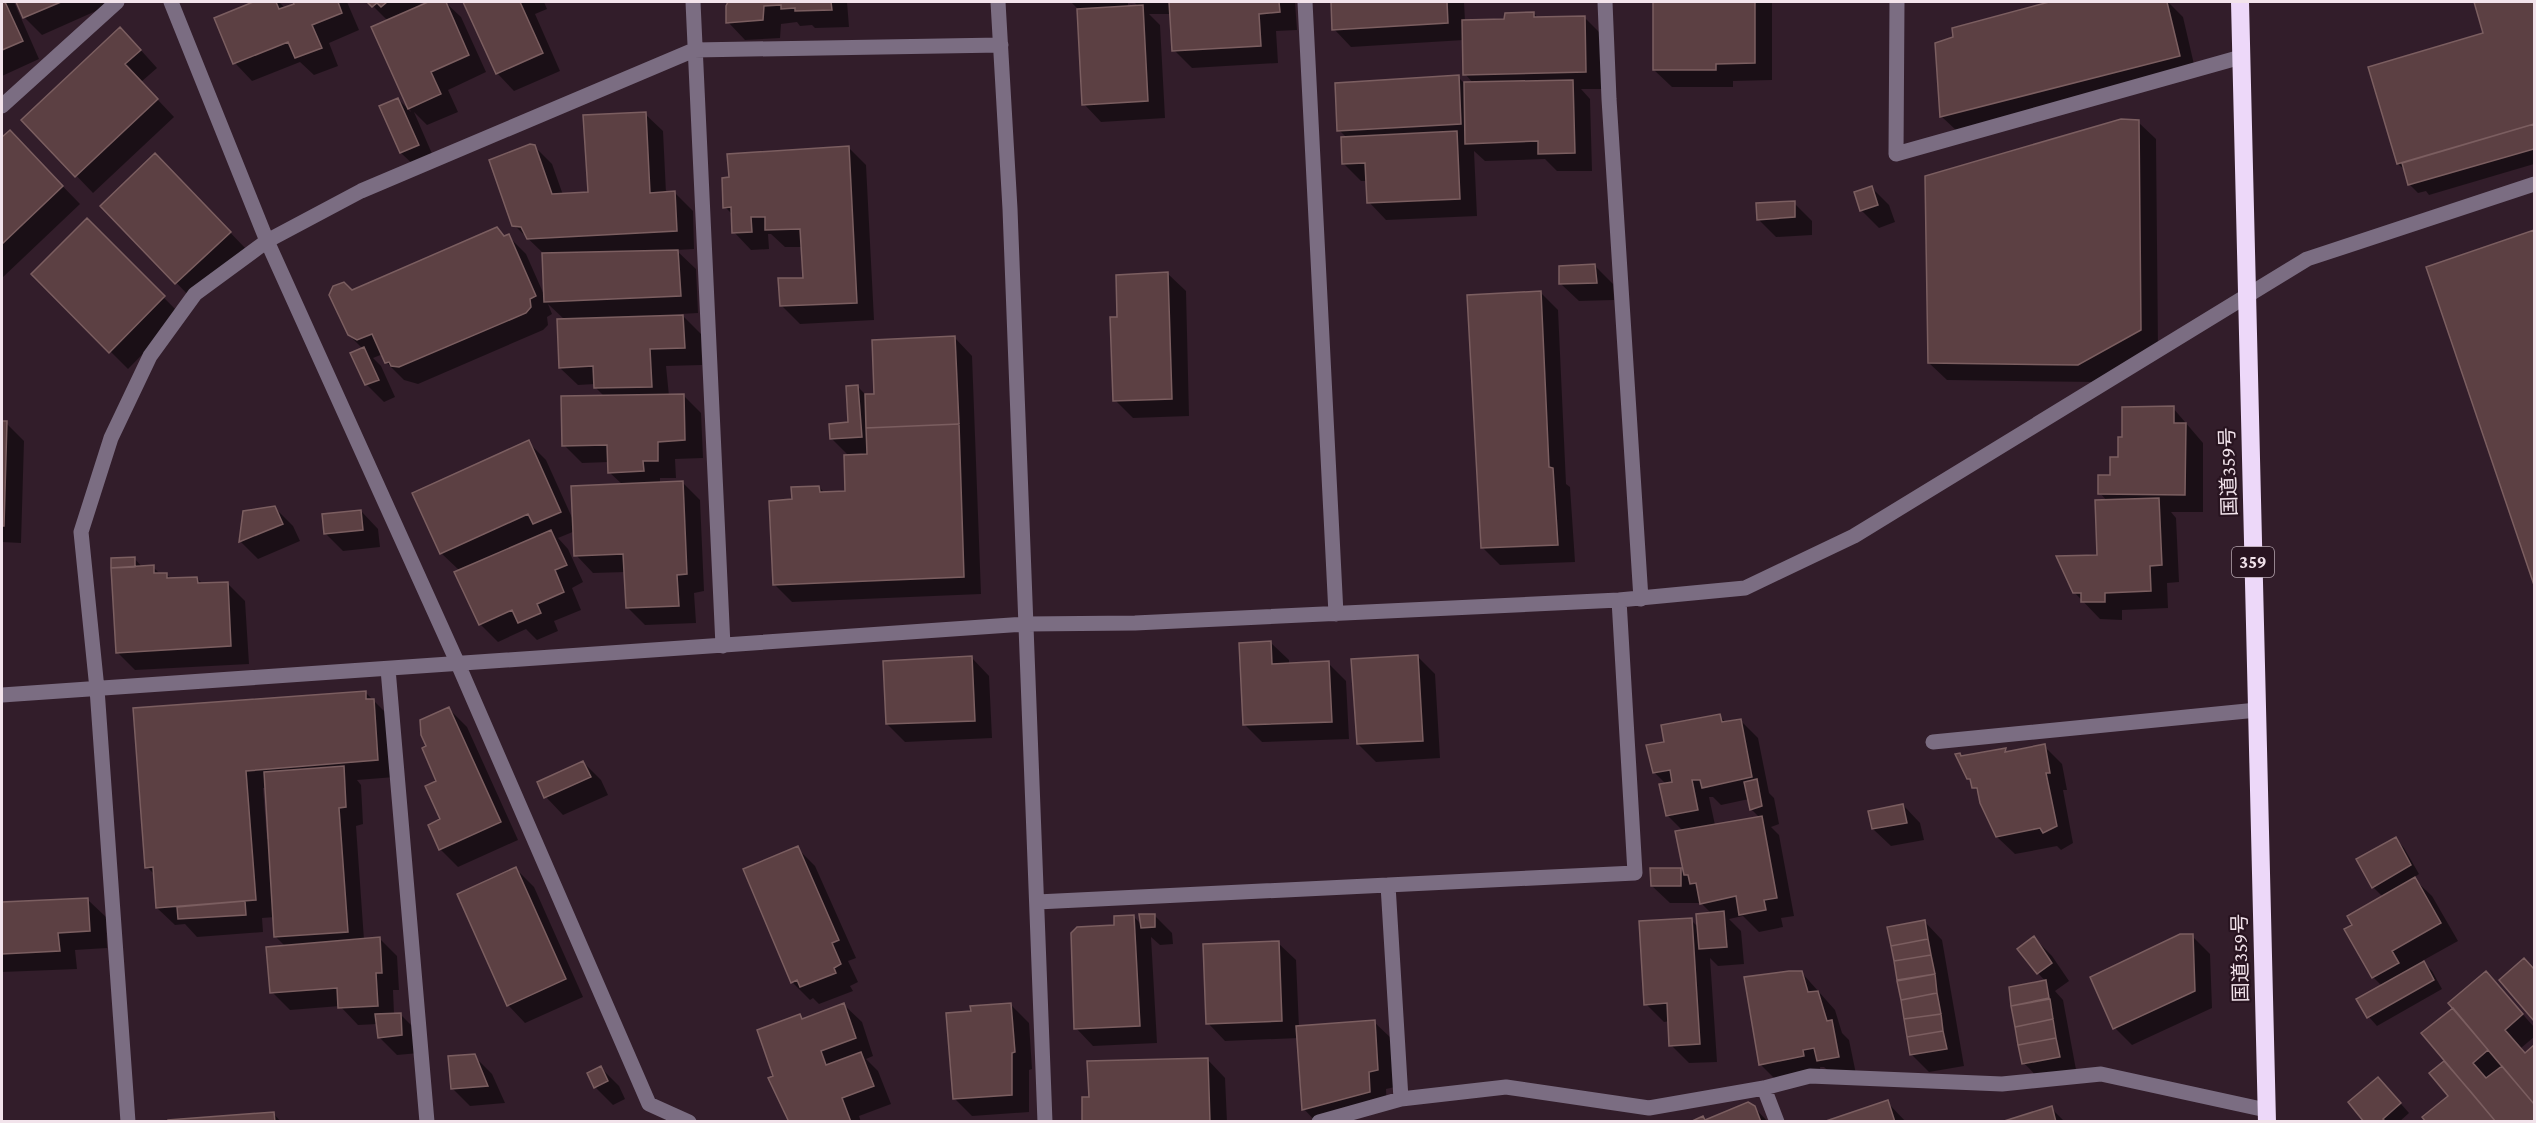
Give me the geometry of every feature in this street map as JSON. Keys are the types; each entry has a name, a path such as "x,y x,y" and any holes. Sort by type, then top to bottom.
{"highway":[{"name":"国道359号","path":"2240,2 2266,1116"}],"street":[{"path":"2,106 117,2"},
{"path":"171,2 267,241 458,664 649,1104 689,1122"},
{"path":"693,2 723,646"},
{"path":"998,2 1010,209 1045,1122"},
{"path":"1305,2 1336,614"},
{"path":"1605,2 1609,99 1641,599"},
{"path":"1897,2 1896,154 2241,57"},
{"path":"128,1122 98,689 81,532 111,438 150,356 195,294 267,241 361,190 694,50 1000,45"},
{"path":"2,695 1026,624 1135,623 1641,599 1744,588 1854,536 2307,259 2535,184"},
{"path":"1037,902 1635,873 1619,600"},
{"path":"388,669 427,1122"},
{"path":"1933,742 2257,710"},
{"path":"1388,885 1401,1100"},
{"path":"1319,1122 1401,1100 1506,1087 1649,1108 1764,1088 1810,1076 2002,1084 2101,1074 2266,1116"},
{"path":"1764,1088 1778,1122"}],"building":[{"path":"2,2 5,2 23,41 2,50"},
{"path":"16,2 61,2 23,18"},
{"path":"253,2 276,2 279,9 294,4 293,2 338,2 342,13 312,25 322,48 295,58 288,42 233,64 214,18"},
{"path":"367,2 387,2 381,7 377,3 372,7"},
{"path":"428,2 446,2 469,55 431,72 441,94 408,109 371,27"},
{"path":"463,2 520,2 543,53 496,74"},
{"path":"728,2 831,2 832,10 795,11 795,8 781,9 781,5 764,6 763,20 726,23"},
{"path":"1169,2 1279,2 1280,12 1259,14 1261,46 1172,51"},
{"path":"1331,2 1447,2 1448,23 1332,30"},
{"path":"1653,2 1755,2 1755,63 1716,64 1716,70 1653,70"},
{"path":"2049,2 2167,2 2180,56 1940,117 1935,43 1953,37 1952,28"},
{"path":"2474,2 2534,2 2534,124 2397,164 2368,67 2483,33"},
{"path":"1143,5 1148,101 1082,105 1077,9"},
{"path":"1534,12 1534,17 1585,16 1586,72 1463,75 1462,20 1504,19 1505,13"},
{"path":"120,27 141,50 125,64 158,99 75,177 21,120"},
{"path":"1459,75 1461,124 1337,131 1335,83"},
{"path":"1573,80 1575,153 1538,154 1538,141 1465,144 1464,82"},
{"path":"398,98 419,145 400,153 379,106"},
{"path":"646,112 650,193 675,191 677,231 527,239 521,227 512,226 489,160 530,144 535,145 552,194 588,192 583,115"},
{"path":"2121,119 2139,120 2141,330 2078,365 1928,363 1925,176"},
{"path":"2534,124 2534,149 2408,185 2402,163"},
{"path":"10,130 63,186 2,244 2,137"},
{"path":"1457,131 1460,199 1367,203 1365,163 1342,164 1341,137"},
{"path":"849,146 857,303 780,306 778,278 803,278 800,229 765,230 765,217 751,217 752,232 732,233 731,207 723,208 722,178 729,177 727,154"},
{"path":"155,153 231,232 175,284 100,206"},
{"path":"1872,186 1878,205 1860,211 1854,192"},
{"path":"1795,201 1795,217 1757,220 1756,203"},
{"path":"87,218 165,296 109,353 31,274"},
{"path":"497,227 504,236 509,234 536,296 530,299 531,307 526,313 399,367 391,366 389,362 385,363 372,334 357,340 348,335 329,295 333,286 344,282 352,290"},
{"path":"2534,230 2534,585 2426,267"},
{"path":"678,250 681,296 544,302 542,253"},
{"path":"1595,264 1597,283 1559,284 1559,266"},
{"path":"1168,272 1172,399 1113,401 1110,317 1117,317 1116,275"},
{"path":"1541,291 1549,467 1553,468 1558,545 1481,548 1467,295"},
{"path":"683,315 685,348 650,349 652,387 594,388 593,366 559,368 557,319"},
{"path":"955,336 959,424 866,428 865,394 874,394 872,340"},
{"path":"364,347 379,380 365,385 350,353"},
{"path":"858,385 862,437 830,439 829,424 848,422 846,386"},
{"path":"684,394 685,440 658,442 658,461 643,461 644,471 608,473 607,445 562,446 561,396"},
{"path":"2174,406 2174,423 2186,423 2185,495 2098,494 2098,475 2110,475 2110,457 2118,457 2118,437 2122,437 2122,407"},
{"path":"2,421 7,421 4,526 2,526"},
{"path":"959,424 964,577 773,585 769,501 792,499 791,487 819,486 820,492 845,491 844,455 867,454 866,428"},
{"path":"529,440 561,512 533,524 528,514 440,554 412,493"},
{"path":"683,481 687,574 677,575 679,606 626,608 623,554 574,556 571,486"},
{"path":"2159,498 2162,565 2150,566 2151,591 2105,593 2105,602 2081,602 2081,593 2073,593 2056,556 2097,555 2095,500"},
{"path":"275,506 283,524 239,542 243,511"},
{"path":"361,510 363,530 324,534 322,514"},
{"path":"551,530 567,565 555,570 564,592 537,604 541,613 518,623 512,610 479,625 454,572"},
{"path":"135,557 135,567 111,568 111,558"},
{"path":"154,565 154,573 167,573 167,578 197,577 198,583 228,582 231,646 116,653 111,568"},
{"path":"1271,641 1272,664 1329,661 1332,722 1243,725 1239,643"},
{"path":"1418,655 1423,741 1357,744 1351,659"},
{"path":"972,656 975,721 886,724 883,661"},
{"path":"366,691 366,699 374,699 378,760 246,771 256,900 156,908 153,867 145,868 133,708"},
{"path":"449,707 501,822 439,850 428,825 440,819 425,786 436,781 422,748 426,746 421,735 420,720"},
{"path":"1720,714 1722,722 1741,719 1752,777 1702,788 1700,780 1692,780 1698,810 1666,816 1659,784 1672,782 1670,770 1653,773 1646,745 1664,742 1661,725"},
{"path":"2045,744 2050,773 2046,773 2057,826 2043,833 2040,828 1996,837 1980,803 1977,788 1972,788 1970,779 1967,779 1955,754 1960,753 1961,756 2006,748 2005,752"},
{"path":"583,761 591,777 544,798 537,782"},
{"path":"344,766 346,807 339,808 348,932 274,937 264,772"},
{"path":"1757,779 1762,806 1750,810 1744,782"},
{"path":"1903,804 1907,823 1872,829 1868,811"},
{"path":"1762,816 1777,898 1764,900 1766,910 1739,915 1736,896 1700,904 1696,883 1690,884 1688,875 1684,875 1675,831"},
{"path":"2396,837 2411,865 2372,888 2356,859"},
{"path":"798,846 839,940 832,943 841,964 834,968 836,973 800,987 797,980 791,983 743,869"},
{"path":"516,867 566,979 507,1006 457,894"},
{"path":"1650,868 1681,868 1681,886 1651,886"},
{"path":"2415,877 2441,923 2392,951 2399,963 2372,978 2344,929 2352,925 2347,916"},
{"path":"88,898 90,931 58,933 60,951 2,954 2,902"},
{"path":"245,901 246,915 178,919 177,907"},
{"path":"1724,911 1727,947 1699,949 1696,914"},
{"path":"1139,914 1155,914 1155,927 1141,928"},
{"path":"1134,915 1140,1026 1074,1029 1071,933 1077,927 1114,925 1114,916"},
{"path":"1692,918 1700,1044 1669,1046 1667,1003 1644,1005 1639,921"},
{"path":"1925,920 1928,939 1891,946 1887,927"},
{"path":"2180,934 2193,934 2195,991 2113,1029 2090,977"},
{"path":"2034,936 2052,963 2037,974 2017,949"},
{"path":"380,937 382,973 376,973 378,1006 338,1008 337,988 270,993 266,947"},
{"path":"1928,939 1931,955 1894,961 1891,946"},
{"path":"1279,941 1282,1021 1206,1024 1203,944"},
{"path":"1931,955 1935,974 1897,980 1894,961"},
{"path":"2524,958 2534,969 2534,1021 2499,980"},
{"path":"2424,961 2434,980 2367,1018 2356,999"},
{"path":"1802,971 1808,992 1818,991 1827,1021 1832,1020 1839,1057 1817,1061 1814,1048 1803,1050 1804,1056 1759,1065 1744,977"},
{"path":"2486,971 2523,1014 2505,1030 2525,1053 2534,1045 2534,1104 2448,1003"},
{"path":"1935,974 1937,993 1901,1000 1897,981"},
{"path":"2046,980 2049,998 2011,1006 2009,987"},
{"path":"1937,993 1941,1014 1904,1019 1901,1000"},
{"path":"2050,999 2053,1019 2015,1027 2011,1006"},
{"path":"844,1003 856,1038 821,1051 826,1065 861,1052 874,1086 842,1098 851,1122 789,1122 768,1078 773,1076 757,1030 800,1014 802,1019"},
{"path":"1011,1003 1015,1052 1012,1053 1012,1095 953,1099 946,1013 971,1011 970,1006"},
{"path":"2453,1008 2488,1050 2473,1063 2486,1078 2502,1066 2534,1104 2534,1122 2496,1122 2421,1033"},
{"path":"401,1013 402,1035 378,1038 375,1014"},
{"path":"1941,1014 1943,1031 1907,1037 1904,1019"},
{"path":"2053,1019 2056,1038 2018,1045 2015,1027"},
{"path":"1375,1020 1378,1070 1369,1072 1370,1092 1302,1110 1296,1026"},
{"path":"1943,1031 1947,1049 1910,1055 1907,1037"},
{"path":"2056,1038 2060,1057 2022,1064 2018,1045"},
{"path":"475,1054 488,1086 451,1089 448,1056"},
{"path":"1208,1058 1210,1122 1082,1122 1082,1097 1089,1097 1087,1061"},
{"path":"2444,1061 2496,1122 2426,1122 2422,1117 2448,1096 2429,1073"},
{"path":"601,1066 608,1081 594,1088 587,1073"},
{"path":"2378,1077 2401,1103 2383,1119 2386,1122 2364,1122 2348,1102"},
{"path":"1888,1100 1895,1122 1823,1122"},
{"path":"1748,1102 1755,1106 1761,1122 1690,1122 1703,1116 1705,1120"},
{"path":"2052,1106 2056,1122 2001,1122"},
{"path":"274,1112 275,1122 168,1122 168,1120"}]}
